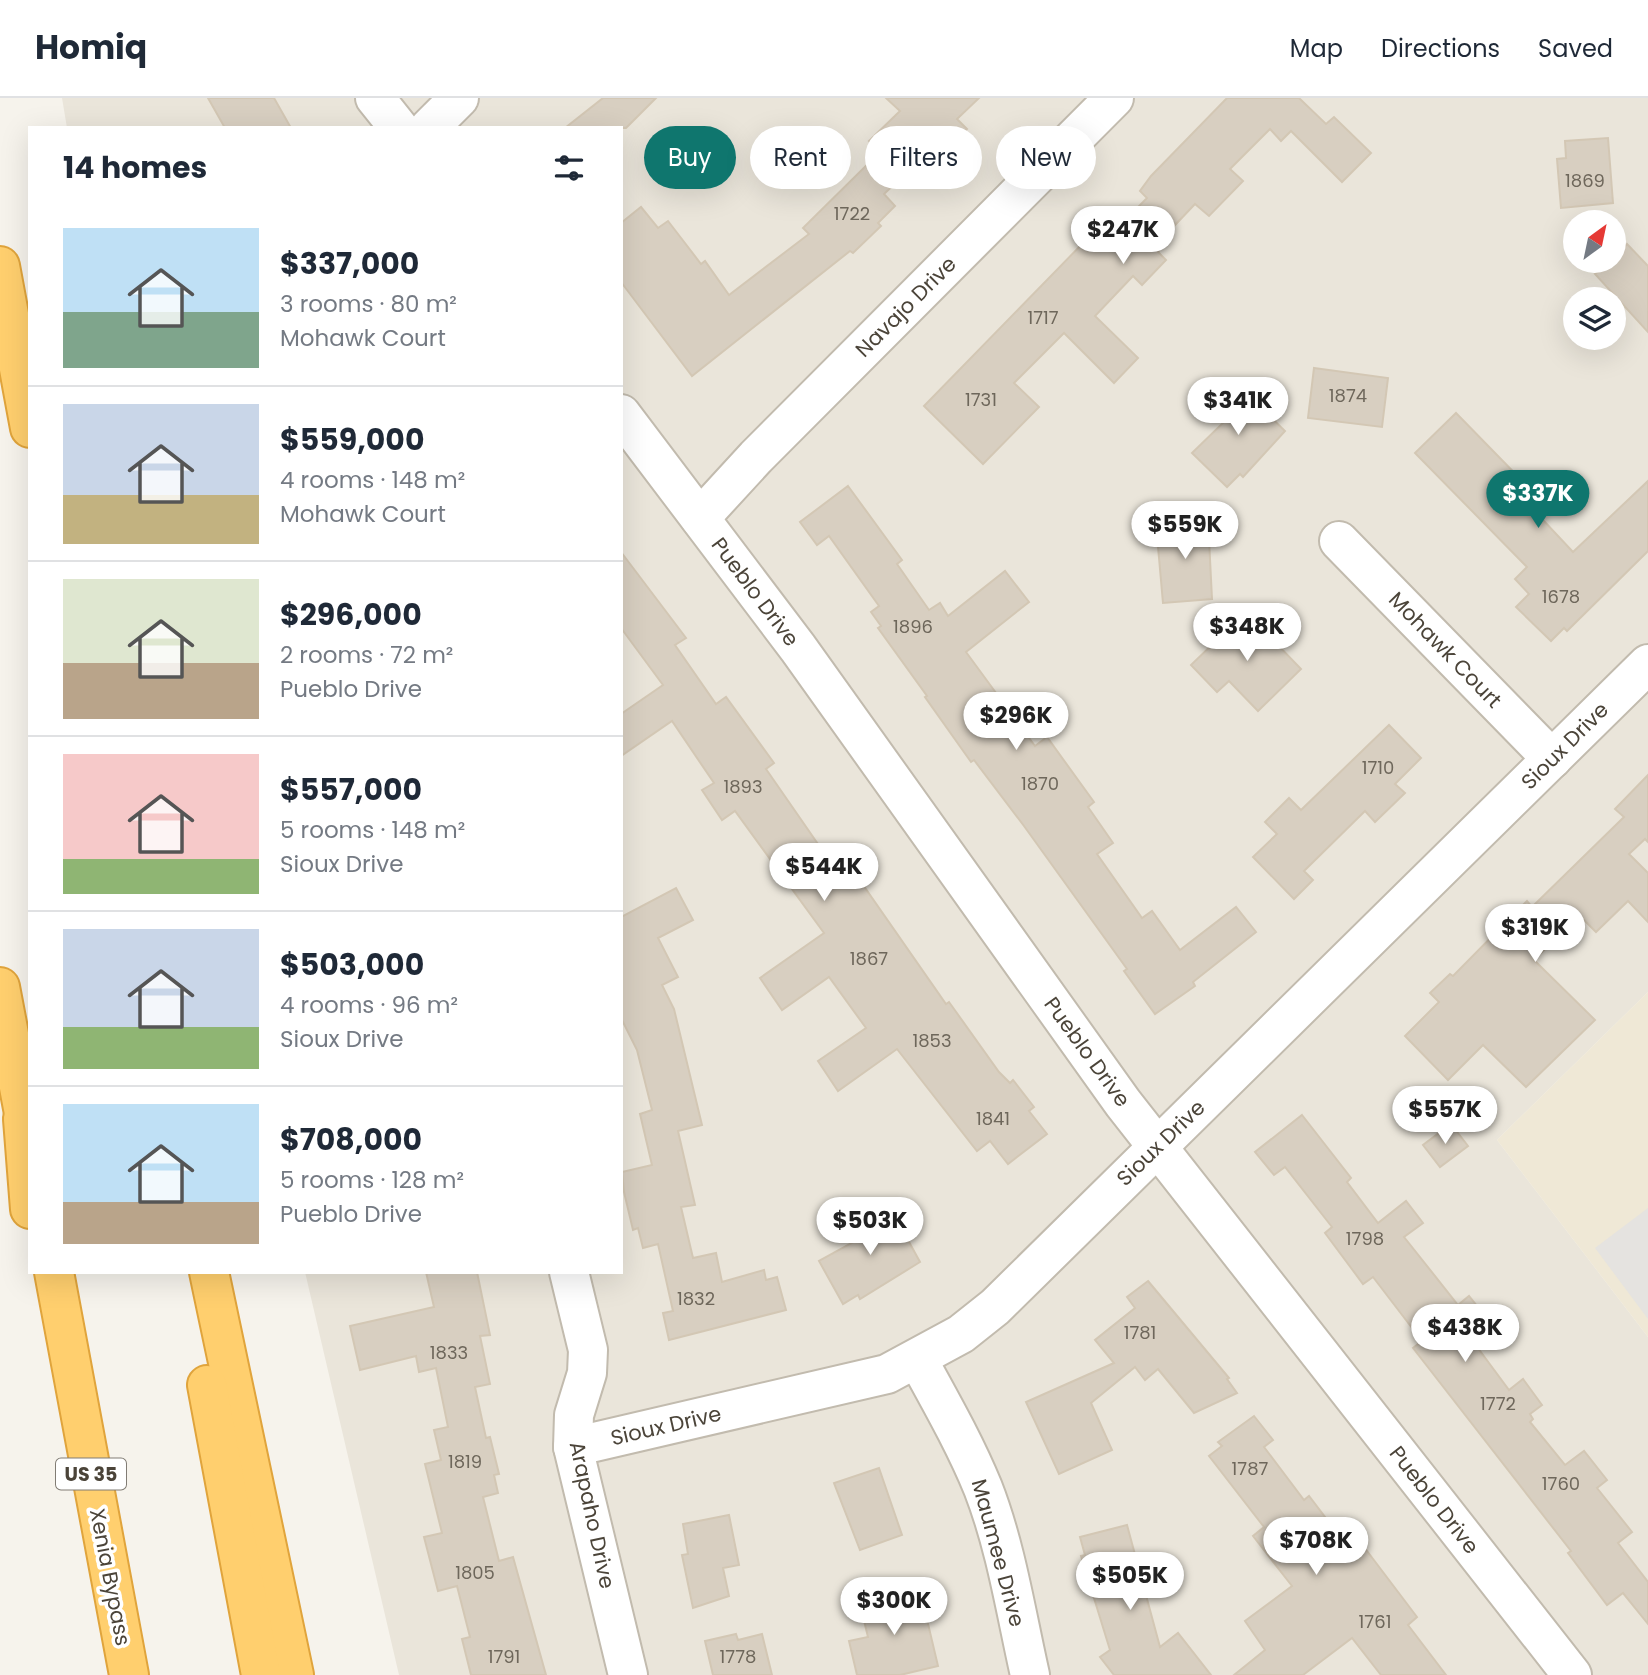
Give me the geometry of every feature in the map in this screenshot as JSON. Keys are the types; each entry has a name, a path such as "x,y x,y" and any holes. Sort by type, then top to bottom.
{"highway":[{"path":"0,266 28,417"},
{"path":"0,987 28,1134"},
{"path":"21,1100 28,1185"},
{"path":"35,1274 37,1301 102,1675"},
{"name":"Xenia Bypass","path":"54,1274 129,1675"},
{"path":"186,1274 261,1675"},
{"path":"209,1274 294,1675"}],"street":[{"path":"375,98 397,126"},
{"path":"431,126 459,98"},
{"name":"Navajo Drive","path":"700,518 756,457 1114,98"},
{"name":"Pueblo Drive","path":"623,417 798,648 1157,1147 1572,1675"},
{"name":"Mohawk Court","path":"1339,541 1552,759"},
{"name":"Sioux Drive","path":"573,1447 887,1374 961,1335 995,1307 1648,664"},
{"name":"Arapaho Drive","path":"569,1274 588,1350 587,1373 574,1416 573,1447 628,1675"},
{"name":"Maumee Drive","path":"918,1360 965,1447 984,1491 998,1537 1030,1675"}],"shaded area":[{"path":"62,98 1648,98 1648,992 1497,1140 1648,1337 1648,1675 399,1675 305,1274 623,1274 623,126 67,126"},
{"path":"1648,992 1648,1337 1497,1140"},
{"path":"1648,1208 1648,1319 1595,1248"}],"building":[{"path":"208,98 274,98 290,126 224,126"},
{"path":"603,98 656,98 626,128 568,126"},
{"path":"886,98 979,98 957,119 964,126 884,126 900,111"},
{"path":"1227,98 1299,98 1326,124 1334,117 1371,153 1342,182 1291,131 1281,141 1270,129 1230,169 1243,181 1209,216 1195,204 1158,243 1162,247 1158,252 1166,260 1142,285 1133,276 1095,316 1138,358 1114,383 1064,333 1014,383 1039,407 983,464 924,406 1086,240 1096,250 1147,198 1140,191 1151,176"},
{"path":"1608,138 1613,203 1561,208 1557,159 1566,158 1565,141"},
{"path":"865,167 865,189 889,189 884,194 895,206 878,223 881,226 853,253 850,251 692,376 623,285 623,221 641,207 658,228 668,221 701,264 705,261 729,295 809,234 803,228 843,189 851,189 851,181"},
{"path":"1626,245 1648,266 1648,332 1626,308 1626,287 1607,287 1595,274 1626,273"},
{"path":"1314,368 1388,378 1382,427 1308,418"},
{"path":"1237,384 1285,431 1243,477 1240,474 1227,487 1192,453 1224,422 1212,409"},
{"path":"1456,413 1538,497 1529,505 1573,552 1648,481 1648,551 1567,631 1564,628 1551,641 1516,607 1529,594 1515,579 1527,567 1415,453"},
{"path":"848,486 902,560 897,564 929,610 940,603 948,616 1005,571 1029,602 966,652 1035,746 1047,737 1094,802 1088,807 1113,843 1097,854 1142,918 1152,911 1180,950 1236,907 1256,932 1193,982 1195,986 1155,1014 1124,971 1127,969 1024,826 974,760 971,762 925,697 927,696 878,628 881,626 871,612 879,606 829,536 817,545 800,522"},
{"path":"1208,519 1212,599 1163,603 1156,524"},
{"path":"623,555 686,638 675,645 716,704 726,697 774,763 766,769 836,870 847,862 946,1004 949,1002 999,1072 1010,1083 1013,1080 1034,1107 1029,1111 1047,1134 1008,1164 990,1141 977,1151 897,1049 838,1091 818,1061 866,1028 829,977 782,1010 760,978 824,933 735,811 722,820 702,790 714,783 672,721 623,755 623,713 663,685 623,631"},
{"path":"1246,612 1301,669 1258,711 1229,681 1217,692 1191,665"},
{"path":"1389,725 1421,758 1395,784 1405,793 1375,822 1365,811 1304,871 1313,880 1294,899 1253,857 1277,834 1265,822 1289,798 1301,810"},
{"path":"1648,775 1648,842 1645,839 1629,854 1648,873 1648,922 1628,901 1596,932 1579,915 1534,960 1595,1020 1526,1087 1483,1045 1448,1080 1405,1036 1439,1002 1430,993 1450,974 1453,976 1527,901 1532,907 1624,817 1615,809"},
{"path":"676,888 693,920 658,938 678,977 662,985 674,1009 702,1125 678,1131 695,1205 681,1207 693,1258 716,1253 722,1282 764,1270 766,1280 777,1277 786,1310 669,1340 663,1313 673,1311 658,1244 643,1248 638,1228 633,1230 624,1192 623,1172 652,1165 640,1114 652,1110 637,1050 623,1022 623,916"},
{"path":"1302,1115 1351,1178 1347,1182 1378,1223 1406,1201 1423,1223 1404,1237 1458,1305 1469,1296 1489,1321 1469,1336 1509,1390 1523,1379 1542,1405 1530,1414 1533,1419 1530,1422 1565,1465 1584,1451 1607,1480 1597,1488 1632,1532 1618,1543 1648,1582 1648,1624 1623,1593 1607,1605 1568,1553 1571,1551 1413,1348 1422,1341 1373,1277 1363,1284 1325,1233 1332,1227 1285,1167 1274,1175 1255,1152"},
{"path":"1451,1124 1468,1146 1440,1167 1423,1145"},
{"path":"880,1208 889,1224 897,1220 920,1262 860,1299 858,1295 843,1304 819,1261 855,1241 847,1227"},
{"path":"426,1274 477,1274 490,1335 480,1336 490,1384 475,1387 486,1438 490,1437 499,1474 494,1475 498,1493 483,1497 499,1561 513,1557 546,1675 471,1675 462,1639 470,1637 457,1586 438,1591 424,1537 442,1533 425,1464 441,1460 434,1430 448,1427 436,1368 419,1372 416,1356 360,1370 350,1326 434,1307"},
{"path":"1148,1281 1229,1378 1227,1379 1237,1393 1194,1413 1158,1369 1145,1380 1135,1367 1091,1403 1112,1450 1059,1474 1026,1402 1114,1363 1095,1340 1135,1308 1127,1297"},
{"path":"1254,1416 1273,1440 1264,1447 1304,1500 1309,1496 1338,1534 1348,1526 1417,1617 1408,1625 1446,1675 1381,1675 1352,1638 1303,1675 1234,1675 1265,1650 1245,1621 1292,1586 1253,1536 1264,1527 1209,1456 1222,1446 1218,1442"},
{"path":"879,1468 902,1535 860,1550 834,1483"},
{"path":"729,1515 739,1565 723,1568 729,1596 693,1608 682,1555 688,1554 683,1524"},
{"path":"1127,1525 1160,1647 1178,1633 1211,1675 1114,1675 1100,1657 1110,1650 1081,1556 1085,1555 1080,1537"},
{"path":"920,1590 938,1666 900,1675 857,1675 849,1641 868,1637 860,1604"},
{"path":"736,1634 738,1640 762,1634 772,1675 713,1675 705,1641"}]}
